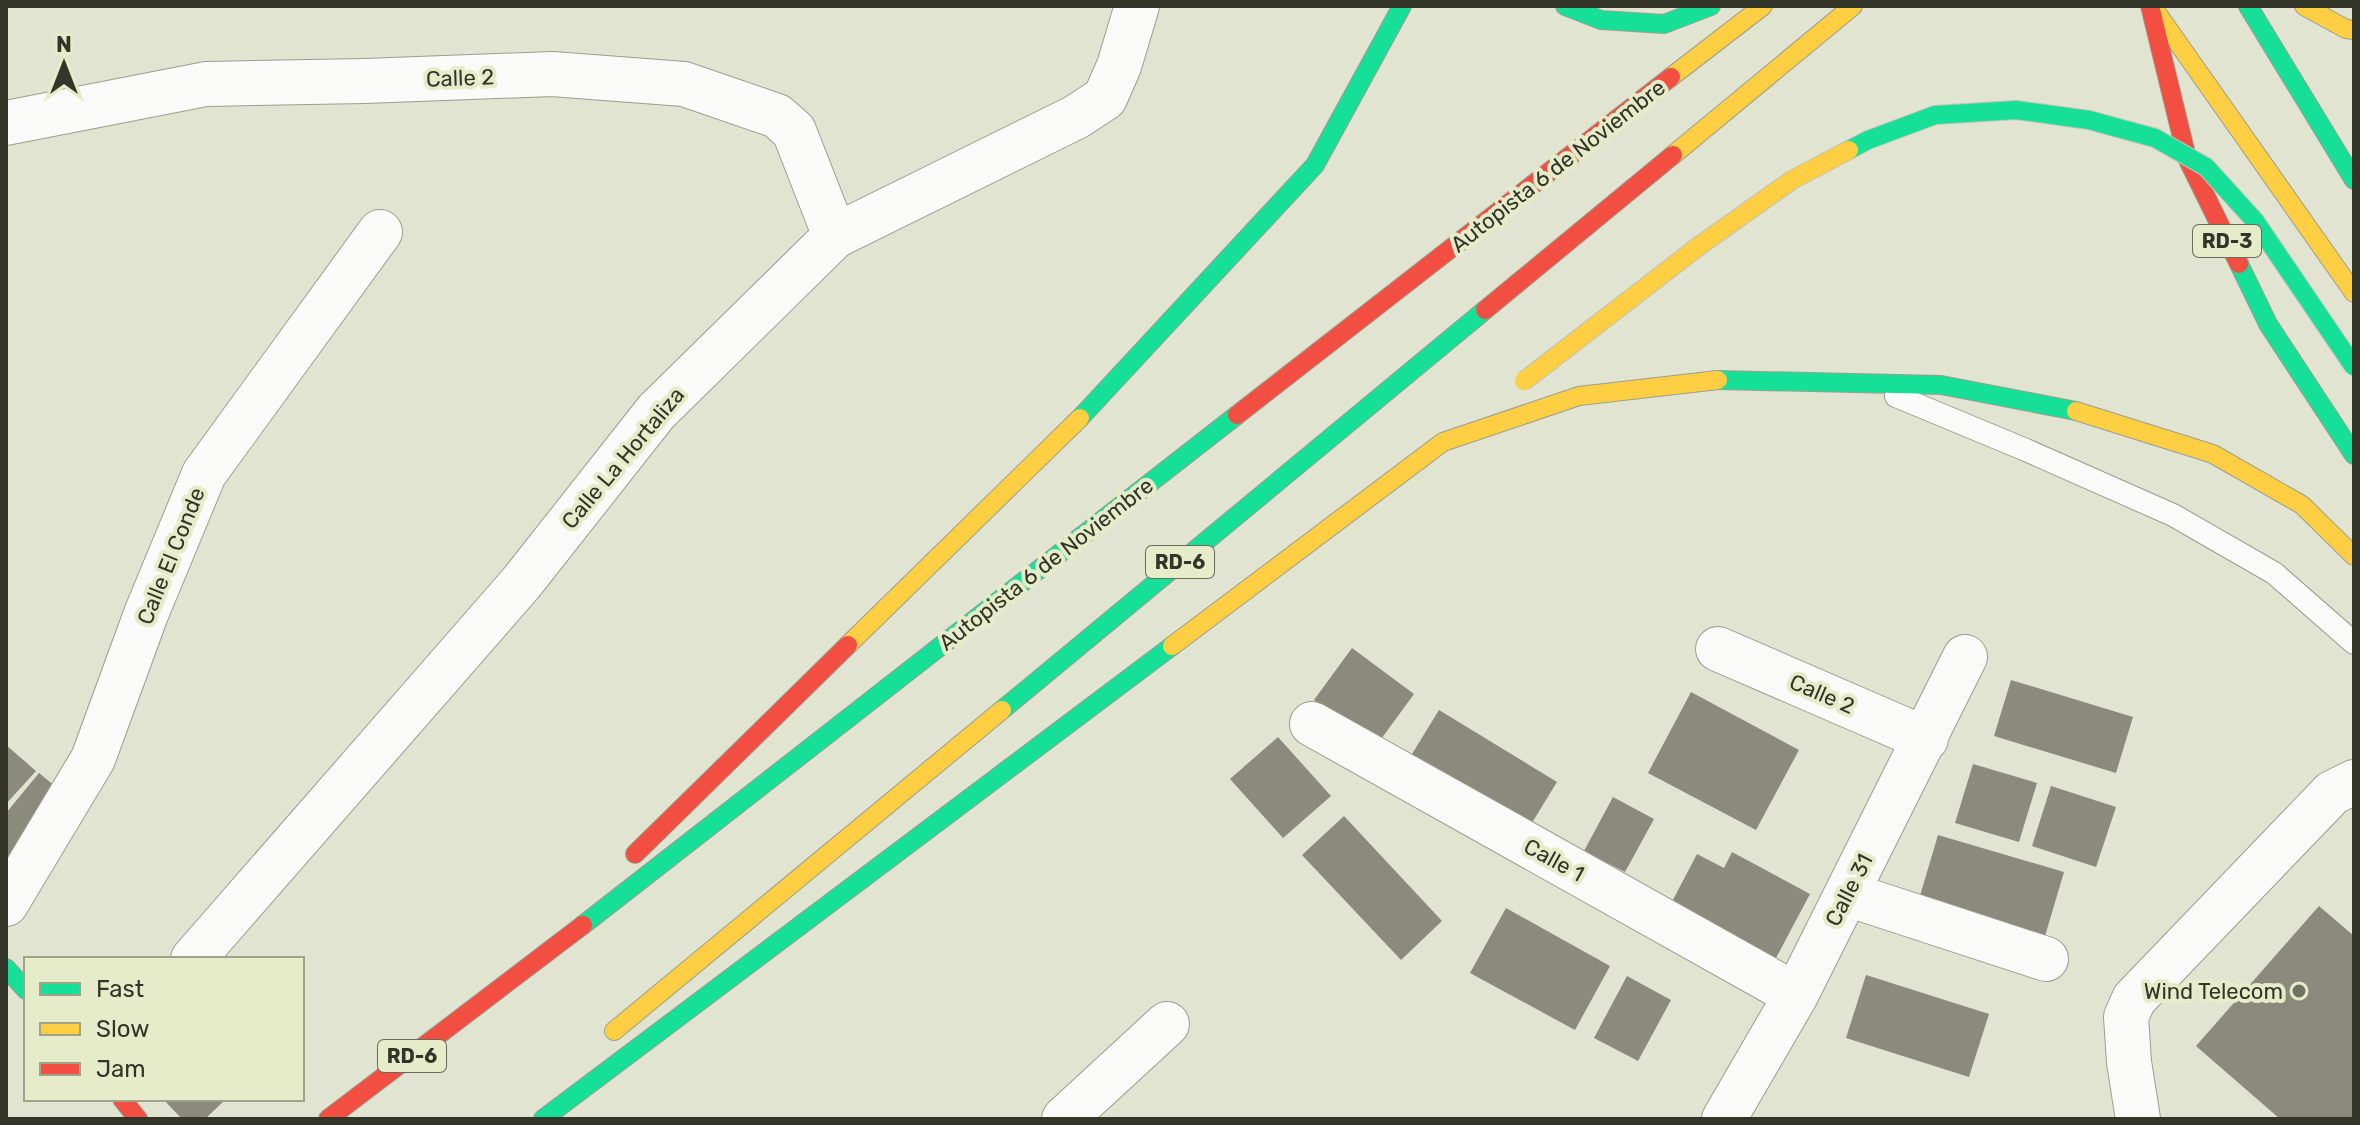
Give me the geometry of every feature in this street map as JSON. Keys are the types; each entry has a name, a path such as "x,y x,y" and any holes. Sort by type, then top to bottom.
{"main road":[{"path":"619,870 1101,397 1315,165 1402,6"},
{"path":"1565,6 1601,20 1664,24 1711,6"},
{"name":"Autopista 6 de Noviembre","path":"328,1119 496,992 1763,6"},
{"name":"RD-6","path":"605,1038 1853,6"},
{"name":"RD-3","path":"2151,6 2354,293"},
{"name":"RD-3","path":"2151,6 2187,158 2268,324 2354,455"},
{"path":"2248,6 2354,180"},
{"path":"2304,6 2346,29 2354,30"},
{"path":"1518,386 1699,246 1792,180 1868,140 1935,115 2016,110 2089,120 2155,138 2206,167 2255,221 2354,367"},
{"path":"1443,442 1579,396 1725,379 1941,385 2073,410 2213,454 2302,505 2354,556"},
{"path":"543,1119 1489,407"},
{"path":"496,992 597,892"},
{"path":"6,968 24,988"},
{"path":"124,1101 138,1119"}],"street":[{"name":"Calle La Hortaliza","path":"195,957 522,582 656,412 835,236 1076,117 1105,98 1119,66 1137,6"},
{"name":"Calle 2","path":"6,123 206,84 552,74 684,84 777,116 794,131 835,236"},
{"name":"Calle El Conde","path":"6,904 93,759 146,614 204,474 380,232"},
{"name":"Calle 2","path":"1718,649 1926,739"},
{"name":"Calle 31","path":"1724,1119 1796,995 1965,657"},
{"name":"Calle 1","path":"1312,724 1796,995"},
{"path":"2138,1119 2126,1017 2134,999 2332,793 2354,782"},
{"path":"1847,894 2046,959"},
{"path":"1064,1119 1167,1024"}],"lane":[{"path":"1861,382 2173,515 2274,573 2354,643"}],"building":[{"path":"1352,648 1414,694 1376,746 1314,700"},
{"path":"2011,680 2133,717 2116,773 1994,736"},
{"path":"1691,692 1799,750 1756,830 1648,773"},
{"path":"1439,710 1557,782 1530,826 1412,754"},
{"path":"1278,737 1331,796 1283,838 1230,779"},
{"path":"6,745 36,771 6,804"},
{"path":"1973,764 2037,783 2019,842 1955,823"},
{"path":"39,773 67,796 6,871 6,813"},
{"path":"2051,786 2116,807 2096,867 2032,846"},
{"path":"1613,797 1654,819 1625,872 1584,851"},
{"path":"1344,816 1442,921 1401,960 1302,855"},
{"path":"1938,835 2064,872 2045,936 1919,899"},
{"path":"1732,852 1810,894 1776,958 1709,922 1664,917 1697,854 1724,868"},
{"name":"Wind Telecom","path":"2319,906 2354,936 2354,1119 2280,1119 2196,1046"},
{"path":"1506,908 1610,966 1575,1030 1470,973"},
{"path":"1866,975 1989,1014 1969,1077 1846,1038"},
{"path":"1627,976 1671,1000 1638,1061 1594,1038"},
{"path":"165,1101 224,1101 205,1119 182,1119"}],"traffic: fast":[{"path":"1080,418 1315,165 1402,6"},
{"path":"1565,6 1601,20 1664,24 1711,6"},
{"path":"2248,6 2354,180"},
{"path":"1849,150 1935,115 2016,110 2089,120 2155,138 2206,167 2255,221 2354,367"},
{"path":"2239,264 2268,324 2354,455"},
{"path":"1002,710 1485,310"},
{"path":"1718,380 1941,385 2076,411"},
{"path":"583,925 1237,415"},
{"path":"543,1119 1172,646"},
{"path":"6,968 24,988"}],"traffic: slow":[{"path":"1671,77 1763,6"},
{"path":"1673,155 1853,6"},
{"path":"2152,6 2354,293"},
{"path":"2304,6 2346,29 2354,30"},
{"path":"1524,381 1699,246 1792,180 1849,150"},
{"path":"1172,646 1443,442 1579,396 1718,380"},
{"path":"2076,411 2213,454 2302,505 2354,556"},
{"path":"848,645 1080,418"},
{"path":"614,1031 1002,710"}],"traffic: jam":[{"path":"2150,6 2187,158 2239,264"},
{"path":"1237,415 1671,77"},
{"path":"1485,310 1673,155"},
{"path":"635,854 848,645"},
{"path":"328,1119 583,925"},
{"path":"124,1101 138,1119"}],"place":[{"name":"Wind Telecom","path":"2299,991"}]}
